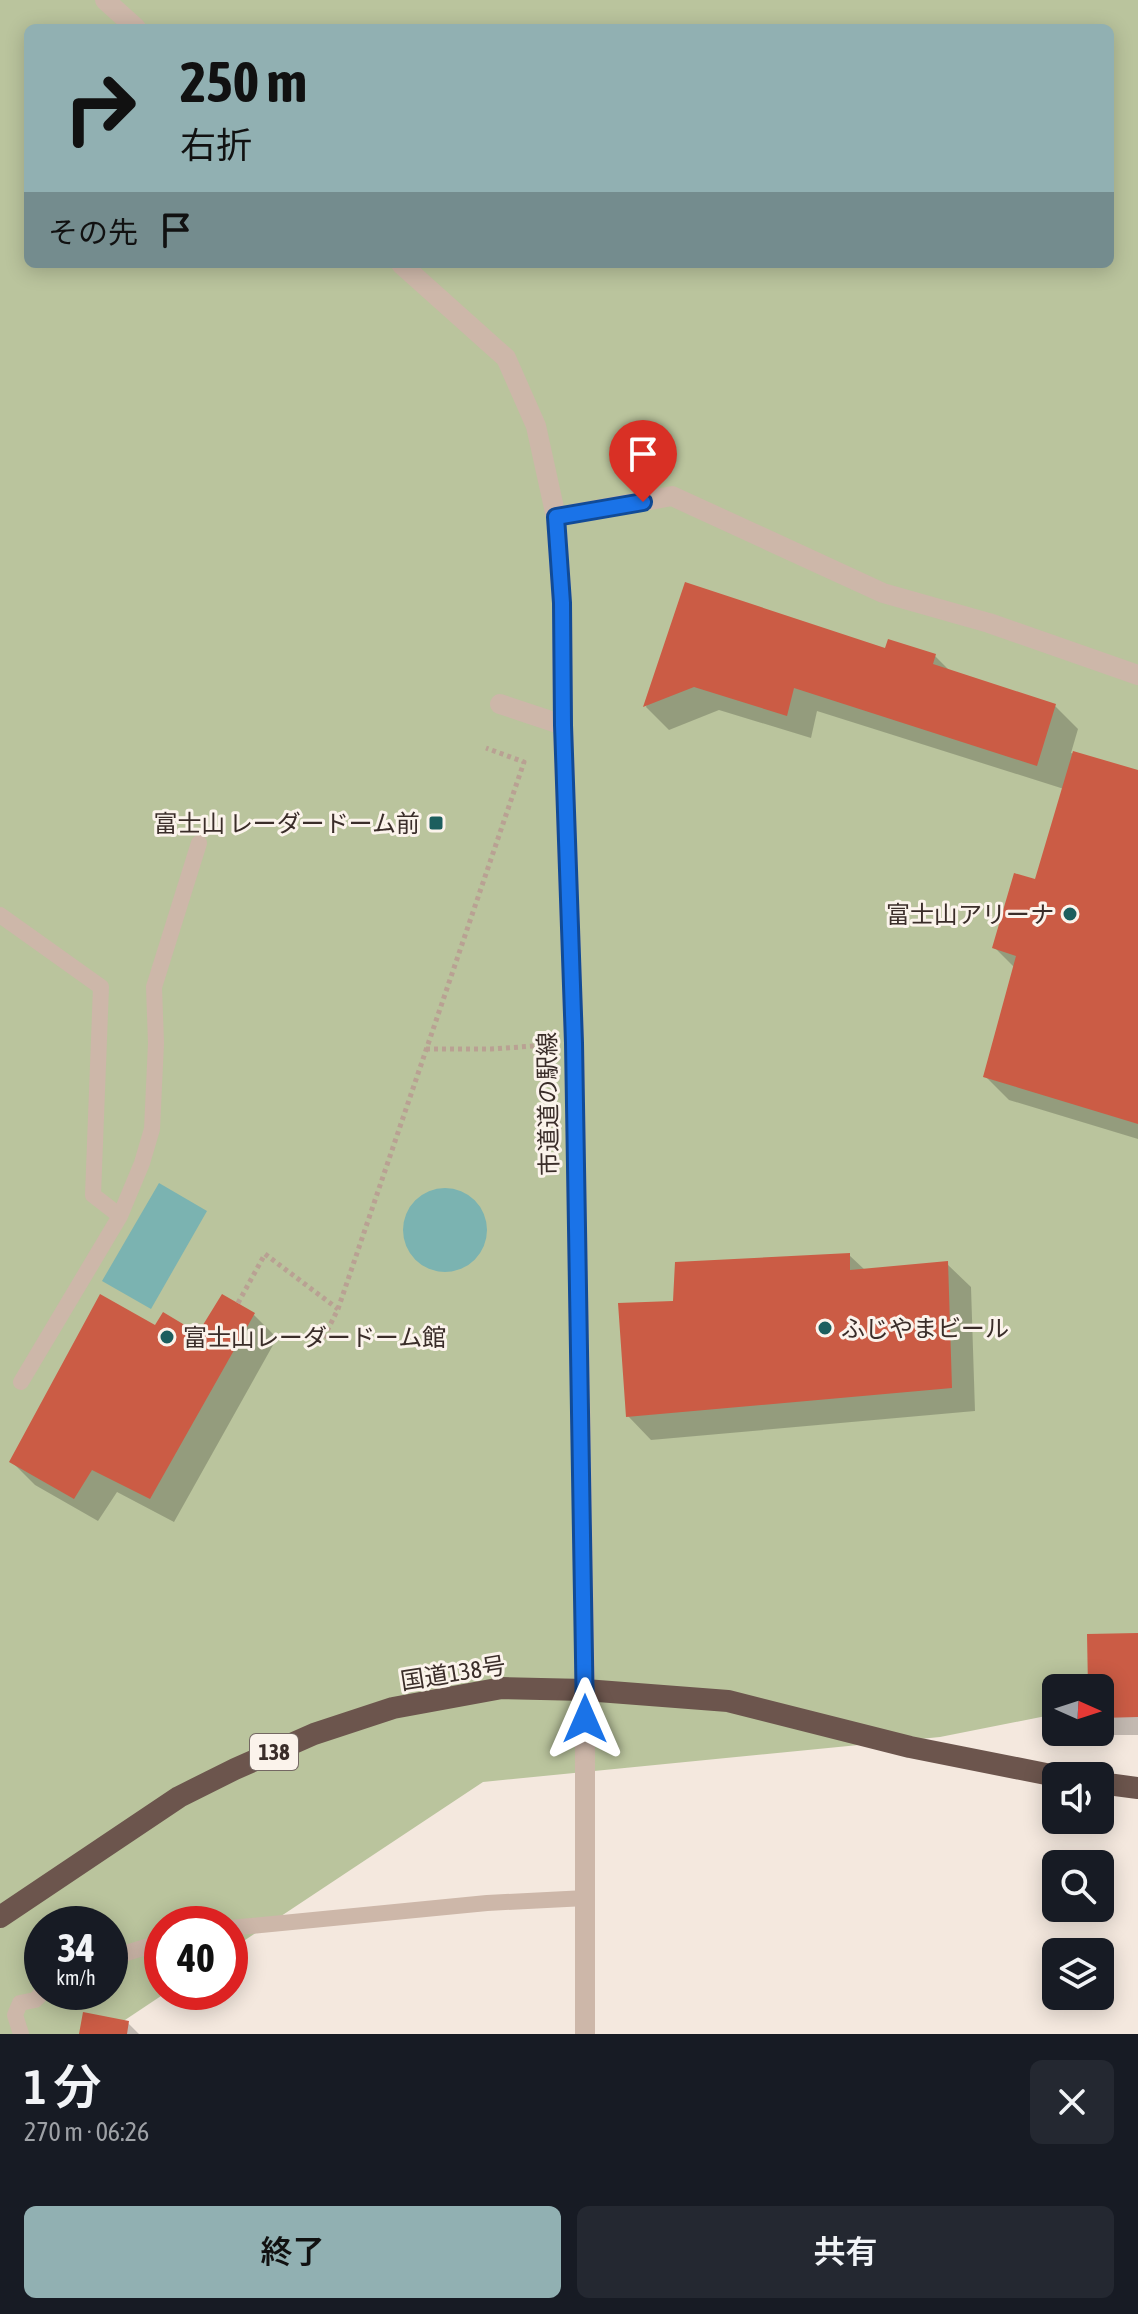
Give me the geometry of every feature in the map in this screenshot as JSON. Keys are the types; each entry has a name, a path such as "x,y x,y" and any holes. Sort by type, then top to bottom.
{"highway":[{"name":"国道138号","path":"0,1917 179,1797 314,1734 393,1708 502,1688 585,1690 728,1701 910,1747 1042,1773"},
{"path":"1114,1785 1138,1788"}],"street":[{"path":"105,0 132,24"},
{"name":"市道道の駅線","path":"405,268 506,358 536,426 556,517 562,603 574,1043 585,1690 585,2034"},
{"path":"556,517 672,496 883,593 989,623 1138,675"},
{"path":"500,704 563,725"}],"lane":[{"path":"21,1382 120,1216 142,1163 152,1129 156,1043 154,987 199,843"},
{"path":"0,915 101,987 93,1195 120,1216"},
{"path":"248,1926 487,1903 586,1898"},
{"path":"21,2034 15,2015 20,2003 24,2002"}],"path":[{"path":"320,1345 338,1309 524,762 486,748"},
{"path":"426,1049 491,1049 574,1043"},
{"path":"238,1303 265,1254 338,1309"}],"green space":[{"path":"0,0 1138,0 1138,1685 1114,1686 1114,1674 1042,1674 1042,1717 940,1737 483,1782 248,1938 248,1906 144,1906 144,2007 104,2034 0,2034"}],"water":[{"path":"159,1183 207,1211 151,1309 102,1281"},
{"path":"445,1188 468,1195 480,1207 487,1230 480,1253 468,1265 445,1272 422,1265 410,1253 403,1230 410,1207 422,1195"}],"building":[{"path":"685,582 885,648 888,639 936,654 933,664 1056,704 1037,766 794,688 787,716 694,687 643,707"},
{"name":"富士山アリーナ","path":"1073,751 1138,770 1138,1124 983,1077 1016,956 992,948 1014,873 1035,879"},
{"path":"850,1253 850,1270 948,1261 952,1388 626,1417 618,1303 673,1301 675,1262"},
{"name":"富士山レーダードーム館","path":"100,1294 155,1325 163,1312 198,1333 222,1294 255,1313 150,1499 92,1470 74,1499 9,1462"},
{"path":"1138,1633 1138,1717 1114,1718 1114,1674 1088,1674 1087,1634"},
{"path":"83,2012 129,2021 127,2034 79,2034"}],"place":[{"name":"富士山 レーダードーム前","path":"436,823"},
{"name":"富士山アリーナ","path":"1070,914"},
{"name":"ふじやまビール","path":"825,1328"},
{"name":"富士山レーダードーム館","path":"167,1337"}],"route":[{"path":"585,1719 574,1043 562,603 556,517 643,502"}]}
